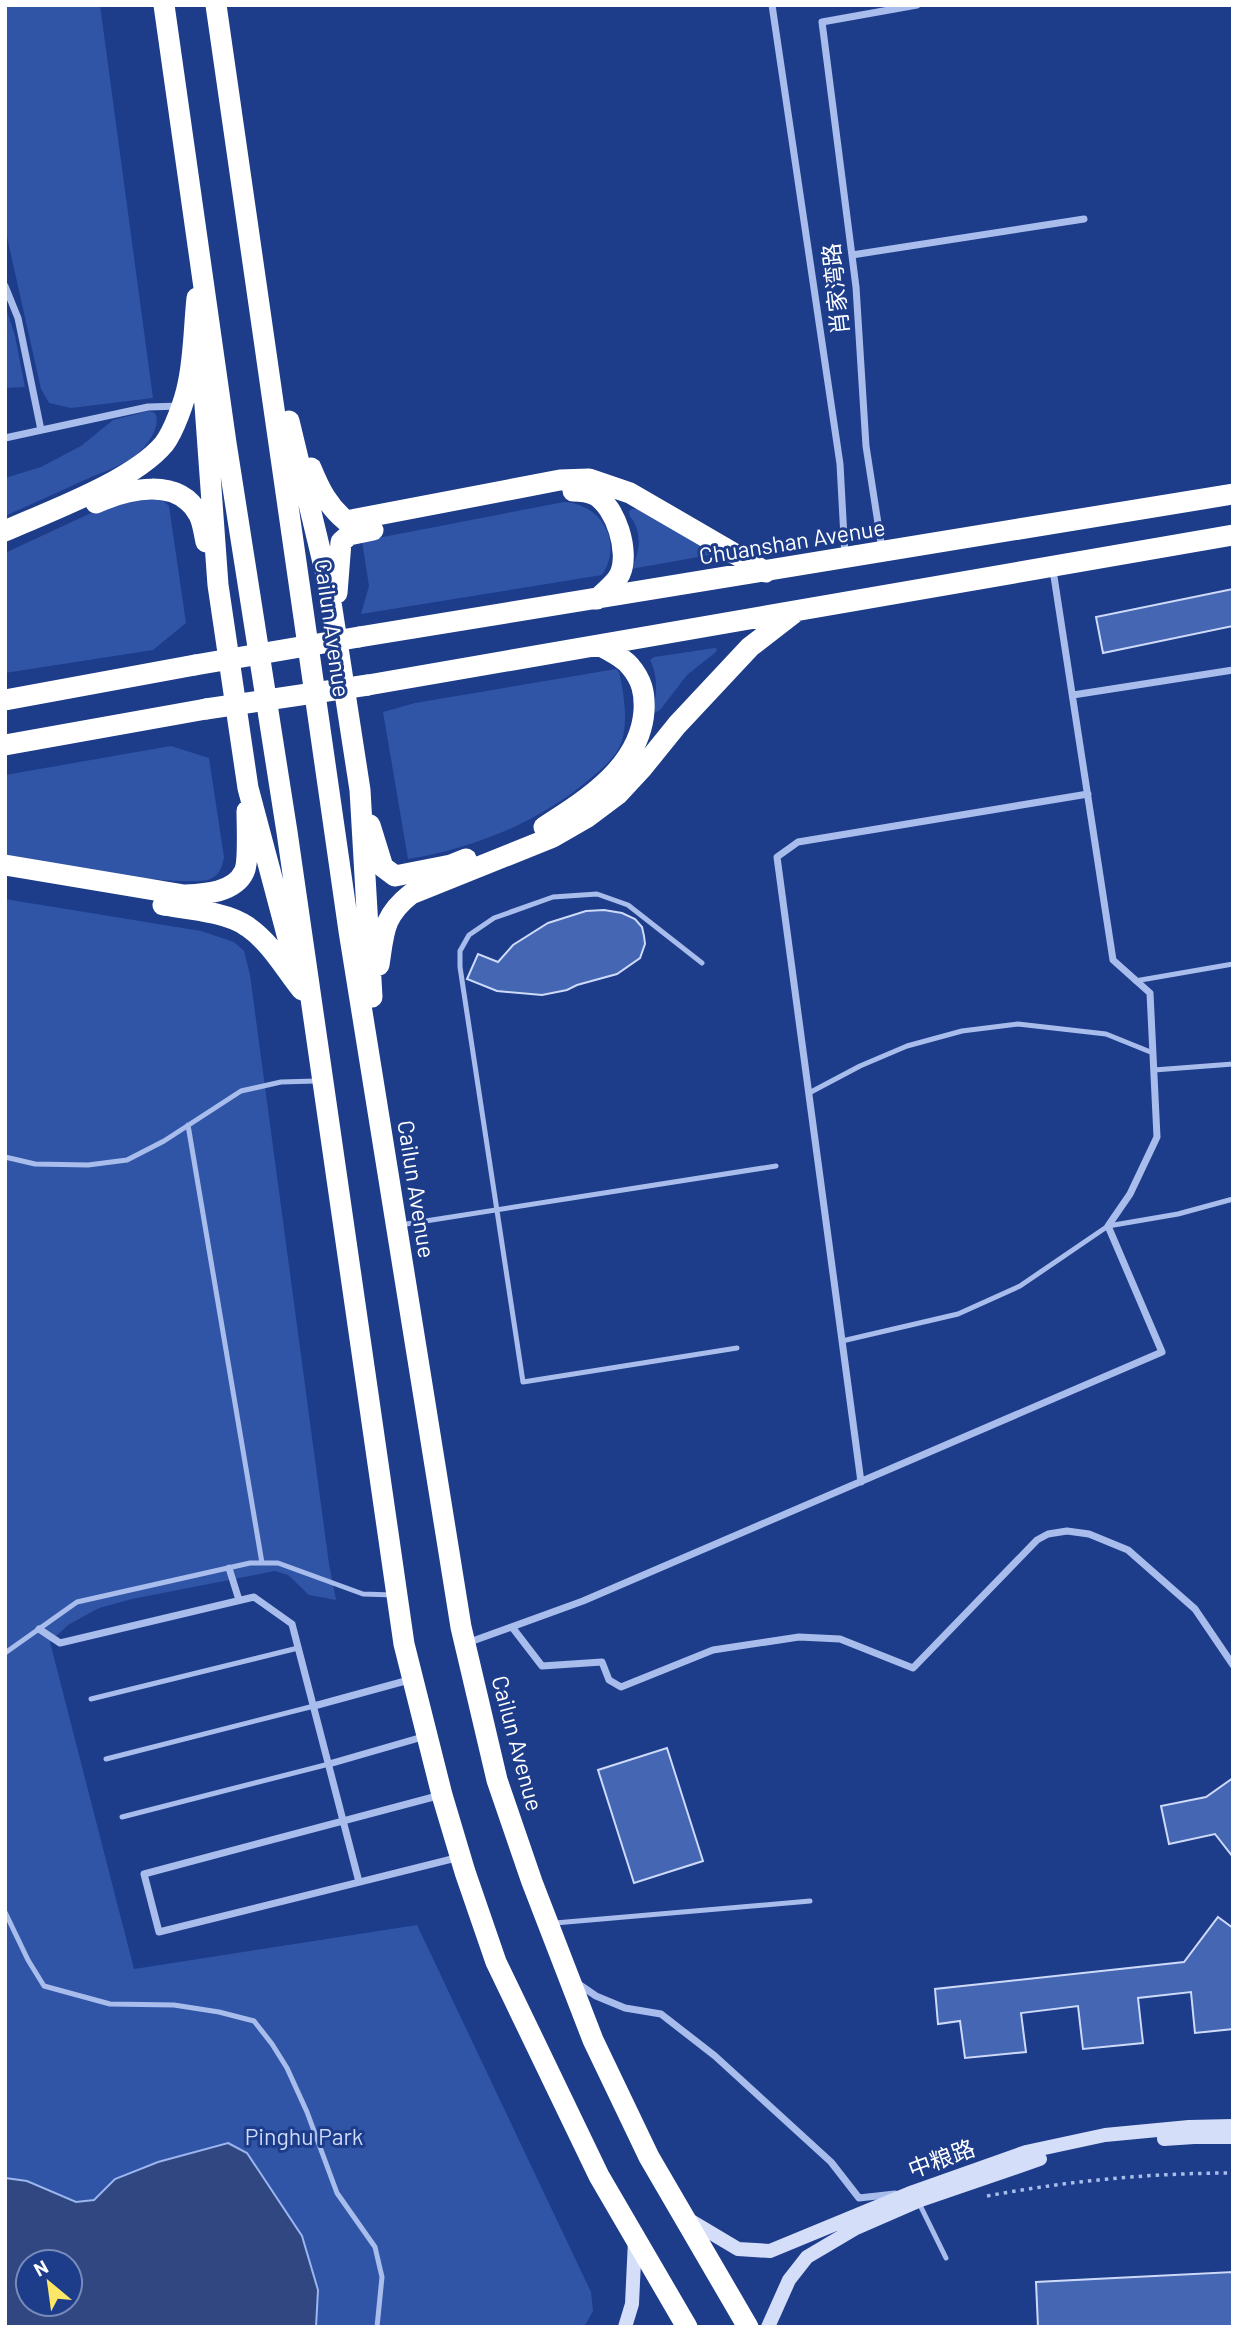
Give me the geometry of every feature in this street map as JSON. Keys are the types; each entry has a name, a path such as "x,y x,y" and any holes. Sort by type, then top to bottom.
{"highway":[{"path":"164,5 226,443 287,832 404,1644 442,1795 496,1962 599,2176 687,2327"},
{"name":"Cailun Avenue","path":"216,5 346,905 465,1644 497,1780 593,2040 617,2094 682,2215 748,2327"},
{"path":"186,159 218,585 248,788 318,1054"},
{"path":"255,282 328,583 360,790 378,1111"},
{"path":"5,531 110,483 139,466 165,442 188,383 197,298"},
{"path":"285,406 322,496 346,521 560,480 589,479 630,494 766,572"},
{"path":"5,545 115,495 157,488 182,496 199,514 218,585"},
{"path":"334,626 341,542 349,535 575,491 592,493 604,502 618,527 623,548 620,574 597,599"},
{"name":"Chuanshan Avenue","path":"5,700 359,637 1233,494"},
{"path":"5,745 1233,535"},
{"path":"373,1005 385,923 396,906 411,894 554,837 586,818 618,794 677,725 750,647 798,610"},
{"path":"360,790 383,867 395,876 451,865 544,827 585,801 617,772 634,746 643,720 641,681 628,663 599,645"},
{"path":"5,865 184,895 211,893 233,885 245,872 248,788"},
{"path":"5,880 216,914 247,925 269,946 302,990"}],"street":[{"path":"772,5 840,464 845,559"},
{"name":"肖家湾路","path":"883,553 866,446 856,287 822,22 917,5"},
{"path":"852,255 1084,219"},
{"path":"5,286 18,318 41,430"},
{"path":"5,438 148,407 181,406"},
{"path":"465,1644 583,1601 1162,1352 1108,1226 1130,1194 1157,1137 1150,993 1113,960 1053,566"},
{"path":"1073,695 1233,670"},
{"path":"861,1482 777,857 798,842 1088,794"},
{"path":"512,1627 542,1666 601,1662 609,1680 621,1687 713,1650 799,1637 840,1639 913,1668 1037,1540 1048,1534 1067,1531 1089,1534 1128,1549 1148,1565 1195,1609 1233,1665"},
{"path":"229,1568 239,1600"},
{"path":"39,1629 60,1643 254,1597 292,1623 359,1882"},
{"path":"314,1706 413,1679"},
{"path":"329,1764 427,1735"},
{"path":"442,1795 144,1874 159,1932 460,1857"},
{"path":"568,1976 596,1996 625,2008 662,2014 715,2056 831,2162 859,2198 916,2196"},
{"name":"中粮路","path":"682,2215 738,2249 770,2251 1026,2152 1091,2138 1189,2127 1233,2126"},
{"name":"中粮路","path":"768,2327 789,2280 807,2257 916,2196 1030,2161 1096,2147 1194,2137 1233,2137"},
{"path":"625,2327 632,2304 635,2238"}],"lane":[{"path":"702,964 628,905 597,894 553,897 494,918 469,935 460,951 460,967 523,1382 737,1348"},
{"path":"1135,981 1233,964"},
{"path":"809,1094 860,1066 907,1046 962,1031 1018,1024 1106,1034 1153,1052"},
{"path":"1154,1070 1233,1064"},
{"path":"5,1157 35,1164 89,1165 127,1160 164,1141 242,1091 281,1082 322,1081"},
{"path":"188,1125 262,1563"},
{"path":"397,1226 776,1166"},
{"path":"842,1341 958,1314 1020,1286 1108,1226 1178,1214 1233,1199"},
{"path":"5,1653 77,1602 250,1563 278,1563 363,1594 396,1595"},
{"path":"91,1699 298,1648"},
{"path":"106,1759 314,1706"},
{"path":"122,1817 329,1764"},
{"path":"548,1923 810,1900"},
{"path":"5,1912 44,1986 110,2004 174,2005 254,2021 287,2068 307,2112 337,2193 375,2247 382,2277 377,2327"},
{"path":"916,2196 946,2258"}],"path":[{"path":"979,2198 1042,2186 1182,2173 1233,2173"}],"green space":[{"path":"5,5 100,5 153,398 71,408 49,403 41,389 5,228"},
{"path":"5,305 15,336 25,387 5,388"},
{"path":"149,411 155,413 157,418 155,430 145,446 131,459 5,516 5,478 41,467 81,446 113,420"},
{"path":"143,496 161,499 169,506 186,623 153,650 5,673 5,553 104,507"},
{"path":"564,502 589,510 605,527 611,550 602,575 361,614 369,586 362,541"},
{"path":"639,509 715,554 631,569 638,552 639,540 630,517 629,511"},
{"path":"715,648 716,652 687,675 660,710 653,710 656,685 650,660 654,657"},
{"path":"616,669 624,698 624,733 617,752 600,770 550,808 505,831 457,848 408,859 383,712 415,703"},
{"path":"171,746 209,758 224,857 220,870 210,879 173,881 143,878 77,869 5,854 5,775"},
{"name":"Pinghu Park","path":"5,899 201,931 234,942 244,951 250,975 336,1600 309,1595 288,1575 275,1571 99,1608 68,1625 50,1642 134,1969 417,1925 591,2292 593,2311 584,2327 5,2327"}],"shaded area":[{"path":"228,2143 247,2153 302,2236 318,2290 316,2327 5,2327 5,2178 27,2181 76,2202 94,2200 115,2179 158,2162"}],"building":[{"path":"1233,589 1233,626 1103,653 1096,617"},
{"path":"586,911 622,913 635,919 642,927 644,936 645,944 640,958 617,974 542,995 497,991 467,979 478,954 498,962 513,945 548,923"},
{"path":"667,1748 703,1861 634,1883 598,1770"},
{"path":"1233,1778 1233,1857 1215,1834 1169,1844 1161,1806 1206,1797"},
{"path":"1218,1917 1233,1928 1233,2029 1195,2033 1191,1992 1138,1998 1143,2043 1083,2049 1078,2006 1021,2013 1026,2052 965,2058 960,2021 938,2024 935,1989 1184,1962"},
{"path":"1233,2272 1233,2326 1038,2327 1036,2282"}]}
